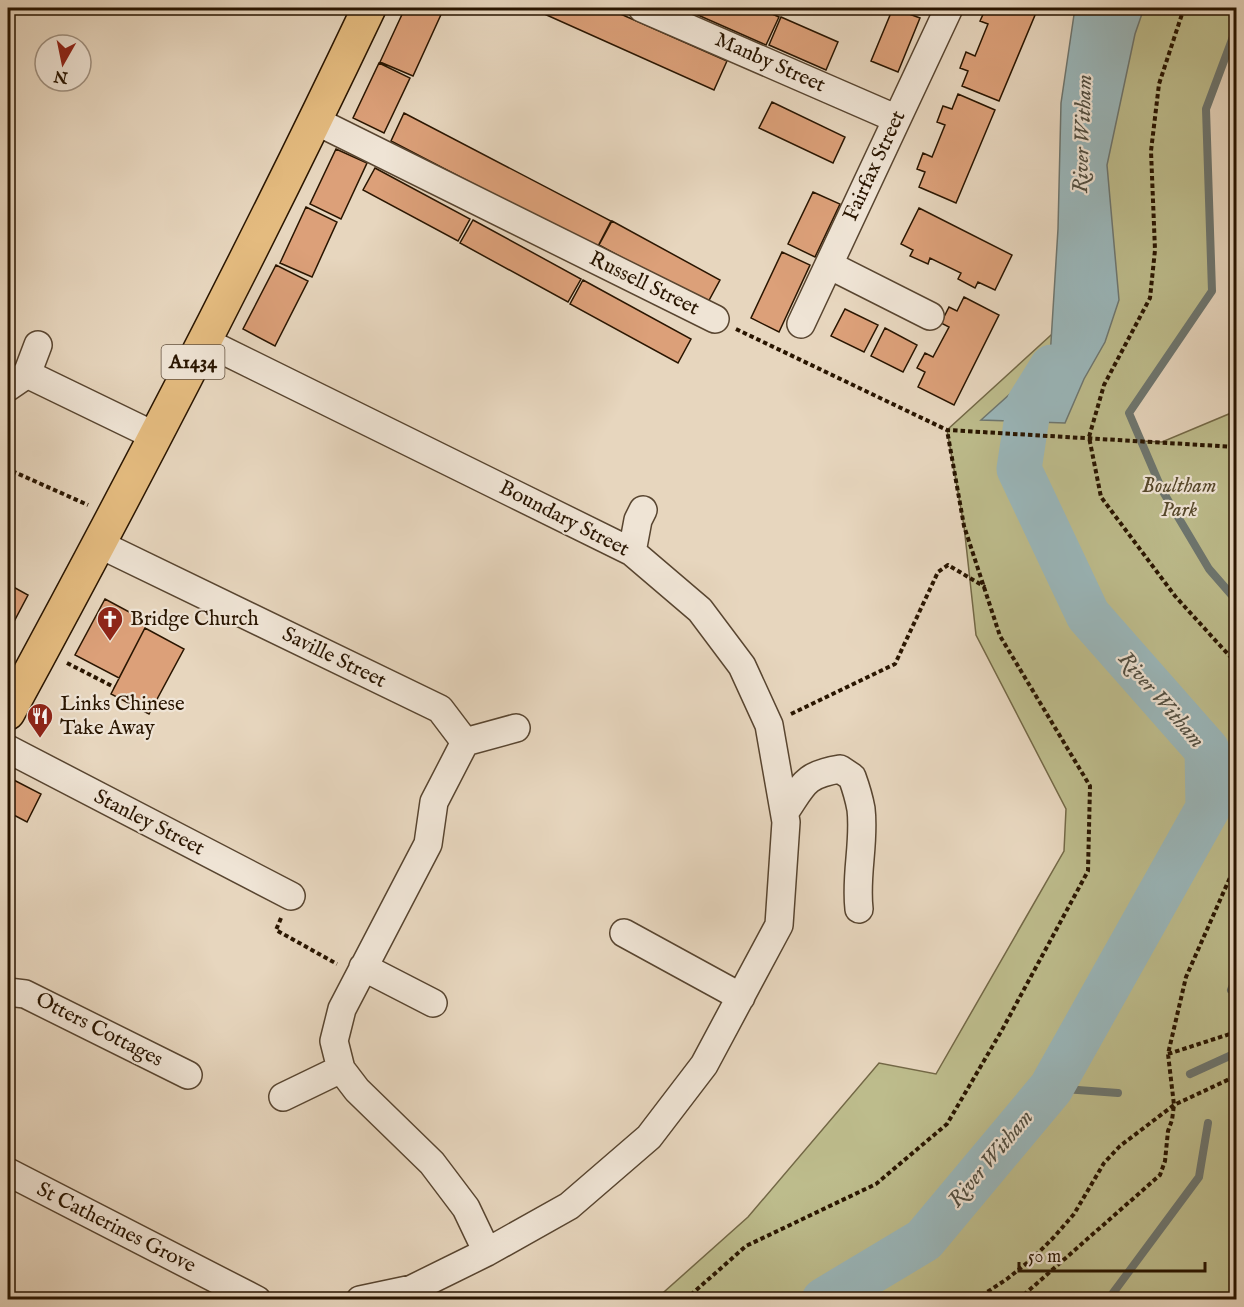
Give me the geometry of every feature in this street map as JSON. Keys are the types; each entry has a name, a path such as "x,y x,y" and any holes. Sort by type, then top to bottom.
{"main road":[{"name":"A1434","path":"8,713 204,341 316,120 369,8"}],"street":[{"name":"Manby Street","path":"642,8 897,119"},
{"name":"Fairfax Street","path":"801,324 949,8"},
{"name":"Russell Street","path":"316,120 715,319"},
{"path":"829,265 930,316"},
{"name":"Boundary Street","path":"204,341 632,552 700,610 742,666 769,725 786,822 779,925 741,997"},
{"path":"38,345 17,380 155,436"},
{"path":"632,552 638,520 643,510"},
{"name":"Saville Street","path":"106,530 413,697 440,709 465,742"},
{"path":"487,1252 466,1208 432,1163 357,1090 341,1069 334,1041 342,1009 428,843 434,802 465,742 516,728"},
{"name":"Stanley Street","path":"8,749 291,896"},
{"path":"784,812 805,782 818,773 840,769 852,777 861,809 862,832 857,891 859,909"},
{"path":"360,1299 412,1289 487,1252 569,1206 649,1137 704,1065 741,997 624,933"},
{"path":"361,971 433,1004"},
{"name":"Otters Cottages","path":"8,992 25,994 188,1075"},
{"path":"283,1097 341,1069"},
{"name":"St Catherines Grove","path":"8,1172 257,1299"}],"path":[{"path":"1184,8 1159,84 1151,151 1155,250 1150,298 1104,385 1089,437 1101,497 1175,596 1236,663"},
{"name":"Russell Street","path":"715,319 946,430 1236,447"},
{"path":"685,1299 746,1246 876,1184 948,1124 1088,871 1090,786 1000,636 964,526 946,430"},
{"path":"12,471 106,530"},
{"path":"769,725 895,664 938,572 948,565 984,587"},
{"path":"42,650 114,687"},
{"path":"1018,1299 1160,1175 1165,1161 1174,1105 1168,1054 1186,977 1236,864"},
{"path":"291,896 276,930 361,971"},
{"path":"1168,1054 1236,1032"},
{"path":"975,1299 1007,1279 1032,1259 1074,1214 1104,1163 1120,1146 1174,1105 1236,1076"}],"green space":[{"name":"Boultham Park","path":"1107,8 1236,8 1236,29 1206,109 1212,291 1129,413 1141,441 1162,442 1236,411 1236,1299 655,1300 748,1217 879,1063 936,1074 1064,851 1066,809 976,635 964,526 947,430 1096,294"}],"water":[{"path":"1075,8 1144,8 1135,34 1107,165 1119,300 1105,342 1084,379 1065,423 981,420 1050,358 1058,229 1061,103"}],"building":[{"path":"405,8 444,8 413,76 380,62"},
{"path":"531,8 607,8 727,61 714,90"},
{"path":"682,8 758,8 779,17 766,45"},
{"path":"893,8 920,18 898,72 871,61"},
{"path":"986,8 1038,8 999,101 962,86 968,71 960,68 966,52 975,56 988,24 980,21"},
{"path":"781,17 838,42 826,70 769,45"},
{"path":"379,63 410,78 384,133 353,118"},
{"path":"958,94 995,110 956,203 919,187 925,172 917,169 923,153 932,157 945,125 937,122 943,106 952,109"},
{"path":"772,102 845,137 833,163 759,128"},
{"path":"404,113 611,221 597,248 391,141"},
{"path":"336,149 367,163 341,219 310,204"},
{"path":"375,168 470,219 458,241 363,190"},
{"path":"813,192 840,204 815,257 788,244"},
{"path":"306,207 337,222 312,277 280,263"},
{"path":"919,208 1012,255 995,290 978,282 975,288 958,279 961,273 930,258 928,264 910,256 913,250 901,244"},
{"path":"473,220 581,279 568,302 460,243"},
{"path":"612,221 720,280 707,304 599,245"},
{"path":"782,252 810,265 779,332 751,318"},
{"path":"276,265 308,281 275,346 243,329"},
{"path":"583,280 691,339 678,363 570,304"},
{"path":"964,297 999,315 954,405 918,387 925,372 917,368 925,353 933,357 949,327 941,323 949,307 957,311"},
{"path":"845,309 878,325 864,352 831,336"},
{"path":"885,328 917,345 903,372 871,356"},
{"path":"8,584 28,595 8,633"},
{"name":"Bridge Church","path":"105,599 148,622 119,678 75,655"},
{"path":"145,628 184,649 149,714 111,694"},
{"path":"8,777 41,794 27,822 8,812"}],"waterway":[{"path":"1236,29 1206,109 1212,291 1129,413 1162,490 1209,569 1236,600"},
{"name":"River Witham","path":"824,1300 924,1240 1051,1088 1208,808 1207,750 1088,615 1019,469 1029,404 1052,367"},
{"path":"1231,990 1236,978"},
{"path":"1190,1074 1236,1053"},
{"path":"1051,1088 1118,1093"},
{"path":"1105,1300 1110,1297 1199,1177 1208,1123"}],"place":[{"name":"Bridge Church","path":"110,642"},
{"name":"Links Chinese Take Away","path":"40,739"}]}
